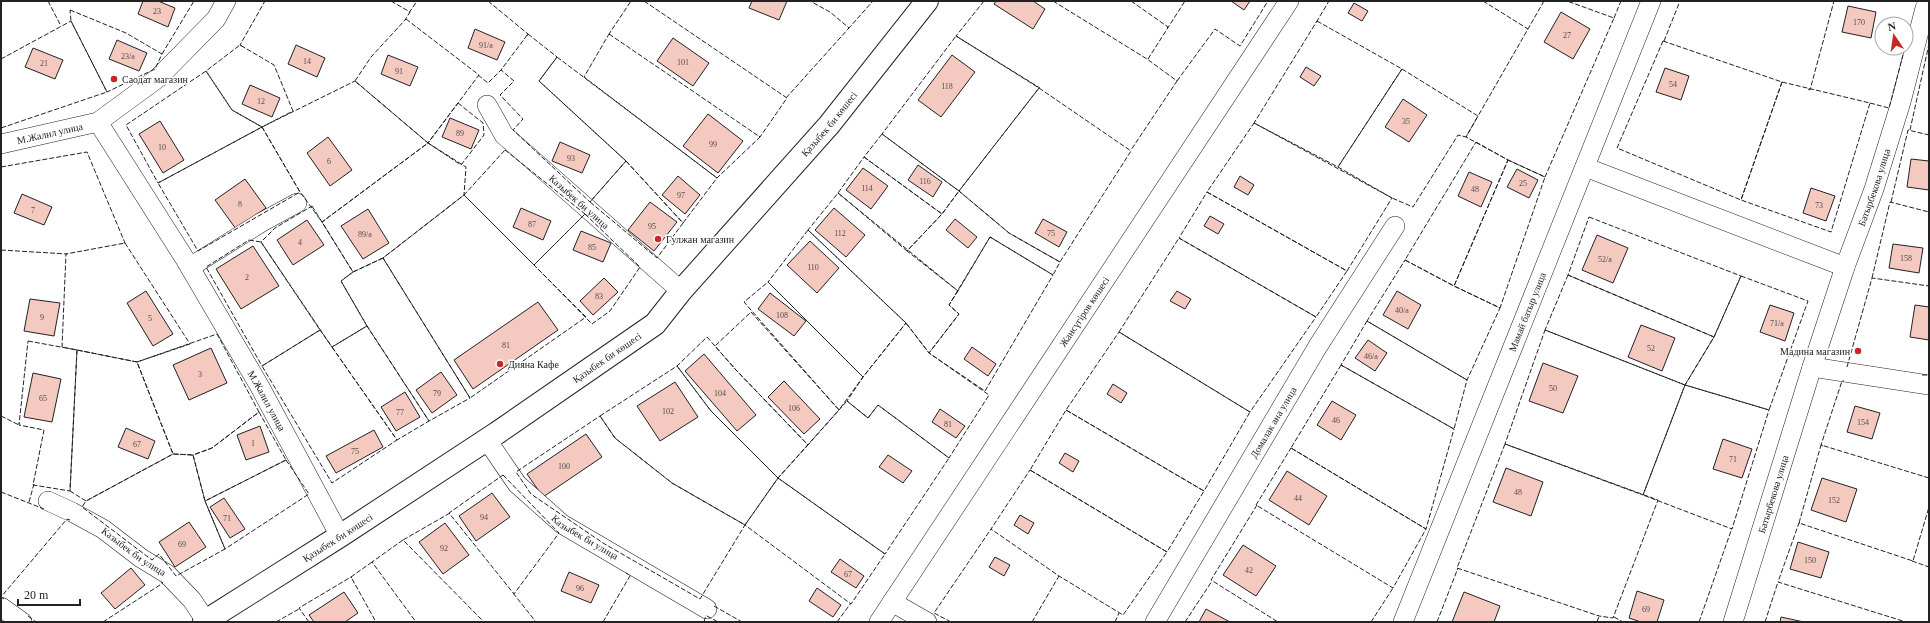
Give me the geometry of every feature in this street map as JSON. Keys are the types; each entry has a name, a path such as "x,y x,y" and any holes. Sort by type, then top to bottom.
{"main road":[{"name":"Қазыбек би көшесі","path":"205,622 340,536 486,440 655,324 681,291 829,125 927,1"}],"street":[{"name":"М.Жалил улица","path":"1,144 98,122 158,78 216,19 226,1"},
{"name":"Жансүгіров көшесі","path":"879,622 1289,1"},
{"name":"Мамай батыр улица","path":"1403,622 1651,1"},
{"name":"Батырбекова улица","path":"1733,622 1812,367 1845,267 1874,190 1901,102 1925,8 1929,8"},
{"name":"Казыбек би улица","path":"487,105 504,135 681,291"},
{"name":"М.Жалил улица","path":"98,122 190,267 260,388 340,536"},
{"path":"1585,168 1845,267"},
{"path":"190,267 262,222 297,203"},
{"name":"Домалак ана улица","path":"1155,622 1318,346 1395,226"},
{"path":"1812,367 1929,385"},
{"name":"Казыбек би улица","path":"486,440 517,484 562,524 707,608"},
{"name":"Казыбек би улица","path":"48,501 103,529 141,558 167,574 192,600 205,622"},
{"path":"892,602 927,622"},
{"path":"1,607 22,622"}],"building":[{"path":"143,1 158,1 175,8 168,27 138,14"},
{"path":"752,1 787,1 779,20 749,8"},
{"path":"996,1 1033,1 1045,9 1033,29 994,4"},
{"path":"1231,1 1250,1 1244,10"},
{"path":"1354,3 1368,11 1362,21 1348,13"},
{"path":"1848,6 1876,12 1874,16 1871,38 1842,32"},
{"path":"1561,12 1590,29 1573,59 1544,42"},
{"path":"475,29 505,42 497,60 468,48"},
{"path":"673,38 709,63 693,86 657,61"},
{"path":"117,40 147,53 139,71 109,59"},
{"path":"296,45 325,58 317,77 288,64"},
{"path":"33,48 63,60 55,79 25,67"},
{"path":"388,55 418,67 410,86 381,74"},
{"path":"952,55 975,72 941,117 918,100"},
{"path":"1306,67 1321,76 1314,86 1300,77"},
{"path":"1665,68 1689,76 1681,100 1656,92"},
{"path":"250,85 280,98 272,117 242,104"},
{"path":"1403,99 1427,115 1409,142 1385,127"},
{"path":"708,114 743,141 718,173 683,146"},
{"path":"450,118 479,130 471,149 442,137"},
{"path":"160,121 184,160 163,173 139,134"},
{"path":"328,137 352,170 330,186 307,153"},
{"path":"560,142 590,155 582,173 552,161"},
{"path":"1911,159 1929,161 1929,190 1907,187"},
{"path":"918,165 942,182 933,197 908,180"},
{"path":"863,168 888,186 871,209 846,190"},
{"path":"1517,169 1538,180 1529,198 1507,187"},
{"path":"1469,172 1492,182 1481,207 1458,196"},
{"path":"678,176 700,195 685,214 662,195"},
{"path":"1240,176 1254,185 1248,195 1234,187"},
{"path":"245,179 266,208 236,229 215,200"},
{"path":"1811,188 1835,196 1826,221 1803,213"},
{"path":"22,194 52,207 44,225 14,213"},
{"path":"650,202 677,222 654,251 628,230"},
{"path":"521,208 551,221 543,240 513,227"},
{"path":"834,208 865,235 846,257 815,230"},
{"path":"368,209 389,243 363,259 341,226"},
{"path":"1210,216 1224,224 1218,234 1204,226"},
{"path":"955,219 977,237 968,248 946,230"},
{"path":"1043,219 1067,232 1059,247 1035,233"},
{"path":"307,220 324,245 293,265 277,240"},
{"path":"581,231 611,243 603,262 573,250"},
{"path":"1597,235 1628,248 1613,283 1582,270"},
{"path":"810,241 839,268 817,293 787,265"},
{"path":"1893,244 1923,248 1919,273 1889,268"},
{"path":"253,246 279,286 241,309 216,269"},
{"path":"604,278 618,292 593,315 580,301"},
{"path":"146,291 173,334 153,346 127,303"},
{"path":"1177,291 1191,299 1185,309 1170,301"},
{"path":"1397,291 1421,305 1408,329 1383,315"},
{"path":"770,293 806,321 794,336 758,309"},
{"path":"30,299 60,303 54,336 24,331"},
{"path":"538,302 558,330 473,389 454,360"},
{"path":"1770,305 1794,313 1785,341 1760,332"},
{"path":"1915,305 1929,307 1929,340 1910,337"},
{"path":"1641,325 1675,338 1662,371 1628,357"},
{"path":"1368,340 1387,353 1375,371 1355,358"},
{"path":"972,347 996,364 988,376 964,359"},
{"path":"211,348 227,383 189,400 173,365"},
{"path":"704,354 756,415 737,431 685,371"},
{"path":"1543,363 1578,376 1563,413 1529,401"},
{"path":"441,372 457,395 432,413 416,390"},
{"path":"33,373 61,379 52,422 24,417"},
{"path":"784,381 820,419 804,434 768,397"},
{"path":"675,382 698,417 660,441 637,406"},
{"path":"1113,384 1127,393 1121,403 1107,394"},
{"path":"405,392 420,417 396,431 381,407"},
{"path":"1332,401 1356,415 1341,440 1317,425"},
{"path":"1855,406 1880,413 1872,439 1847,432"},
{"path":"940,409 965,426 956,438 932,422"},
{"path":"260,426 269,452 246,460 237,435"},
{"path":"126,428 155,441 148,459 118,447"},
{"path":"374,430 383,447 336,473 326,456"},
{"path":"586,434 602,457 543,497 527,474"},
{"path":"1723,439 1752,449 1742,478 1713,469"},
{"path":"1065,453 1079,461 1073,472 1059,463"},
{"path":"888,455 912,471 903,483 879,467"},
{"path":"1506,468 1543,482 1531,516 1493,502"},
{"path":"1287,471 1327,496 1309,525 1269,500"},
{"path":"1822,478 1857,489 1846,522 1811,510"},
{"path":"492,493 510,517 476,541 459,516"},
{"path":"224,498 245,529 230,538 210,507"},
{"path":"1020,515 1034,523 1028,534 1014,525"},
{"path":"189,522 206,547 175,567 159,542"},
{"path":"445,523 469,555 443,574 419,542"},
{"path":"1798,542 1829,552 1821,578 1790,569"},
{"path":"1243,545 1276,566 1256,596 1223,575"},
{"path":"995,557 1010,565 1004,576 989,567"},
{"path":"840,559 864,576 856,588 831,572"},
{"path":"131,568 145,585 115,609 101,593"},
{"path":"569,572 599,585 591,603 561,591"},
{"path":"817,588 841,605 833,617 809,601"},
{"path":"1637,591 1664,600 1657,622 1641,622 1629,618"},
{"path":"344,592 358,613 345,622 314,622 309,615"},
{"path":"1464,592 1500,606 1494,622 1452,622"},
{"path":"1206,609 1230,622 1199,622"},
{"path":"1781,617 1804,622 1780,622"}],"fence":[{"path":"48,1 61,26"},
{"path":"162,54 194,1"},
{"path":"242,46 240,45 265,1"},
{"path":"391,1 410,12 405,20"},
{"path":"409,13 417,1"},
{"path":"488,1 528,34 527,36"},
{"path":"610,35 609,34 631,1"},
{"path":"644,1 787,98 760,137 759,136"},
{"path":"786,98 849,28 830,12 810,1"},
{"path":"848,27 849,28 873,1"},
{"path":"984,1 956,36 1040,88"},
{"path":"1053,1 1147,59 1177,81 1131,150"},
{"path":"1131,1 1168,27 1167,28"},
{"path":"1148,59 1185,1"},
{"path":"1177,81 1215,29 1240,46 1268,1"},
{"path":"1318,22 1317,21 1329,1"},
{"path":"1483,1 1528,29"},
{"path":"1544,1 1466,137 1508,160 1545,177 1614,18 1567,1"},
{"path":"1614,18 1621,1"},
{"path":"1664,41 1680,1"},
{"path":"1808,89 1810,90 1834,1"},
{"path":"70,10 126,33 162,54 155,69 107,92 71,21 70,10"},
{"path":"406,19 479,75 428,143 355,81 371,57 406,19"},
{"path":"1,59 71,21 107,92 1,128"},
{"path":"1317,21 1402,69 1338,167 1254,123 1317,21"},
{"path":"528,34 557,57 539,81 626,161 590,202 513,130 523,119 500,95 514,81 501,70 528,34"},
{"path":"609,34 760,137 717,178 584,77 609,34"},
{"path":"956,36 1039,88 959,191 882,134 956,36"},
{"path":"1663,41 1782,82 1741,200 1617,148 1663,41"},
{"path":"1910,130 1929,44"},
{"path":"206,71 232,110 262,127 158,183 126,125 206,71 240,45 274,65 293,111 262,127 232,110 206,71"},
{"path":"1870,103 1889,108 1903,56"},
{"path":"557,57 717,178 683,223 626,161 539,81 557,57"},
{"path":"478,75 488,83 502,69"},
{"path":"1402,69 1478,116 1466,137 1458,135 1413,207 1392,198 1338,167 1402,69"},
{"path":"355,81 428,143 322,222 300,192 262,127 355,81"},
{"path":"1782,82 1870,103 1831,232 1741,200 1782,82"},
{"path":"1039,88 1131,151 1060,262 1009,233 959,191 1039,88"},
{"path":"458,103 483,123 484,135 461,165 428,143 458,103"},
{"path":"1254,123 1392,198 1347,271 1207,192 1254,123"},
{"path":"262,127 300,192 198,251 158,183 262,127"},
{"path":"1891,202 1908,130 1929,135"},
{"path":"882,134 959,191 942,214 864,157 882,134"},
{"path":"1476,142 1508,160 1454,286 1405,260 1476,142"},
{"path":"428,143 466,167 464,195 383,258 353,272 322,222 428,143"},
{"path":"505,150 585,214 534,265 464,195 505,150"},
{"path":"1,167 87,152 124,243"},
{"path":"864,157 942,214 907,251 838,193 864,157"},
{"path":"1508,160 1545,177 1500,308 1454,286 1508,160"},
{"path":"626,161 683,223 657,258 590,202 626,161"},
{"path":"959,191 1009,233 1060,262 1053,275 990,237 958,291 907,251 942,214 959,191"},
{"path":"1207,192 1347,271 1316,317 1179,238 1207,192"},
{"path":"838,193 958,291 949,305 959,314 929,353 906,323 808,230 838,193"},
{"path":"464,195 586,317 470,398 383,258 464,195"},
{"path":"1872,278 1890,202 1929,212"},
{"path":"312,206 353,272 341,281 367,326 332,347 261,242 275,228 312,206"},
{"path":"585,214 640,267 610,311 592,324 534,265 585,214"},
{"path":"1589,217 1741,276 1714,337 1568,275 1589,217"},
{"path":"808,230 906,323 863,377 768,282 808,230"},
{"path":"990,237 1053,275 985,391 929,353 959,314 949,305 990,237"},
{"path":"1179,238 1316,317 1250,412 1119,332 1179,238"},
{"path":"249,240 261,242 320,330 262,366 206,267 249,240"},
{"path":"125,243 190,344 137,362 62,347 66,254 125,243"},
{"path":"1,250 67,254"},
{"path":"383,258 470,398 429,421 367,326 341,281 353,272 383,258"},
{"path":"1405,260 1500,308 1467,380 1367,321 1405,260"},
{"path":"1568,275 1714,337 1685,385 1545,330 1568,275"},
{"path":"1741,276 1808,301 1769,410 1685,385 1714,337 1741,276"},
{"path":"1847,367 1872,278 1929,286"},
{"path":"768,282 863,377 839,410 744,302 768,282"},
{"path":"751,312 839,410 808,445 715,346 751,312"},
{"path":"1367,321 1467,380 1454,429 1341,365 1367,321"},
{"path":"906,323 929,353 989,395 949,458 878,405 868,418 847,401 863,377 906,323"},
{"path":"367,326 429,421 397,440 332,347 367,326"},
{"path":"320,330 397,440 332,483 262,366 320,330"},
{"path":"1545,330 1685,385 1643,495 1505,444 1545,330"},
{"path":"1119,332 1250,412 1204,491 1066,410 1119,332"},
{"path":"217,334 259,412 212,448 193,455 173,454 137,362 217,334"},
{"path":"707,337 736,370 808,445 778,478 711,411 677,366 707,337"},
{"path":"28,341 77,350 70,491 33,485 44,430 19,425 28,341"},
{"path":"77,350 137,362 173,454 86,501 70,491 77,350"},
{"path":"1341,365 1454,429 1426,529 1291,448 1341,365"},
{"path":"677,366 711,411 778,478 745,525 672,483 615,438 600,416 677,366"},
{"path":"1922,375 1929,375"},
{"path":"1823,446 1821,445 1842,381 1844,381"},
{"path":"1685,385 1769,410 1732,529 1643,495 1685,385"},
{"path":"847,401 868,418 878,405 949,458 885,554 778,478 847,401"},
{"path":"1066,410 1204,491 1167,552 1030,470 1066,410"},
{"path":"259,412 286,460 205,501 193,455 212,448 259,412"},
{"path":"1,416 19,425 19,423"},
{"path":"600,416 615,438 672,483 745,525 700,599 603,543 531,494 516,472 600,416"},
{"path":"1505,444 1658,500 1613,618 1599,616 1457,568 1505,444"},
{"path":"1929,478 1821,445 1799,523 1913,561 1929,507"},
{"path":"1291,448 1426,529 1393,588 1256,505 1291,448"},
{"path":"173,454 193,455 205,501 225,549 176,576 159,554 152,560 82,507 86,501 173,454"},
{"path":"286,460 309,494 225,549 205,501 286,460"},
{"path":"1030,470 1167,552 1123,615 1059,576 991,529 1030,470"},
{"path":"503,475 559,533 514,594 449,513 503,475"},
{"path":"778,478 885,554 851,604 745,525 778,478"},
{"path":"29,502 34,484"},
{"path":"1,492 44,509"},
{"path":"1257,505 1211,580 1278,622"},
{"path":"450,513 403,540 484,622"},
{"path":"4,599 1,597 67,519 70,520"},
{"path":"1800,523 1778,582 1906,622"},
{"path":"1699,622 1732,528"},
{"path":"951,622 934,613 991,529"},
{"path":"403,540 372,562 416,622"},
{"path":"1912,561 1929,567"},
{"path":"372,562 351,577 376,622"},
{"path":"1437,622 1458,568"},
{"path":"603,622 630,576 626,573"},
{"path":"1032,622 1059,576"},
{"path":"309,622 299,608 351,577 352,578"},
{"path":"1185,622 1212,581"},
{"path":"103,622 163,583 161,582"},
{"path":"1765,622 1778,582"},
{"path":"1371,622 1392,588"},
{"path":"513,593 536,622"},
{"path":"837,622 851,603"},
{"path":"714,606 742,622"},
{"path":"276,622 299,609"},
{"path":"1115,622 1119,613"},
{"path":"704,622 706,615"},
{"path":"1597,622 1598,615"},
{"path":"28,616 36,622"},
{"path":"707,616 718,622"},
{"path":"1614,617 1623,622"}],"place":[{"name":"Саодат магазин","path":"114,79"},
{"name":"Гулжан магазин","path":"658,239"},
{"name":"Мадина магазин","path":"1858,351"},
{"name":"Дияна Кафе","path":"500,364"}]}
